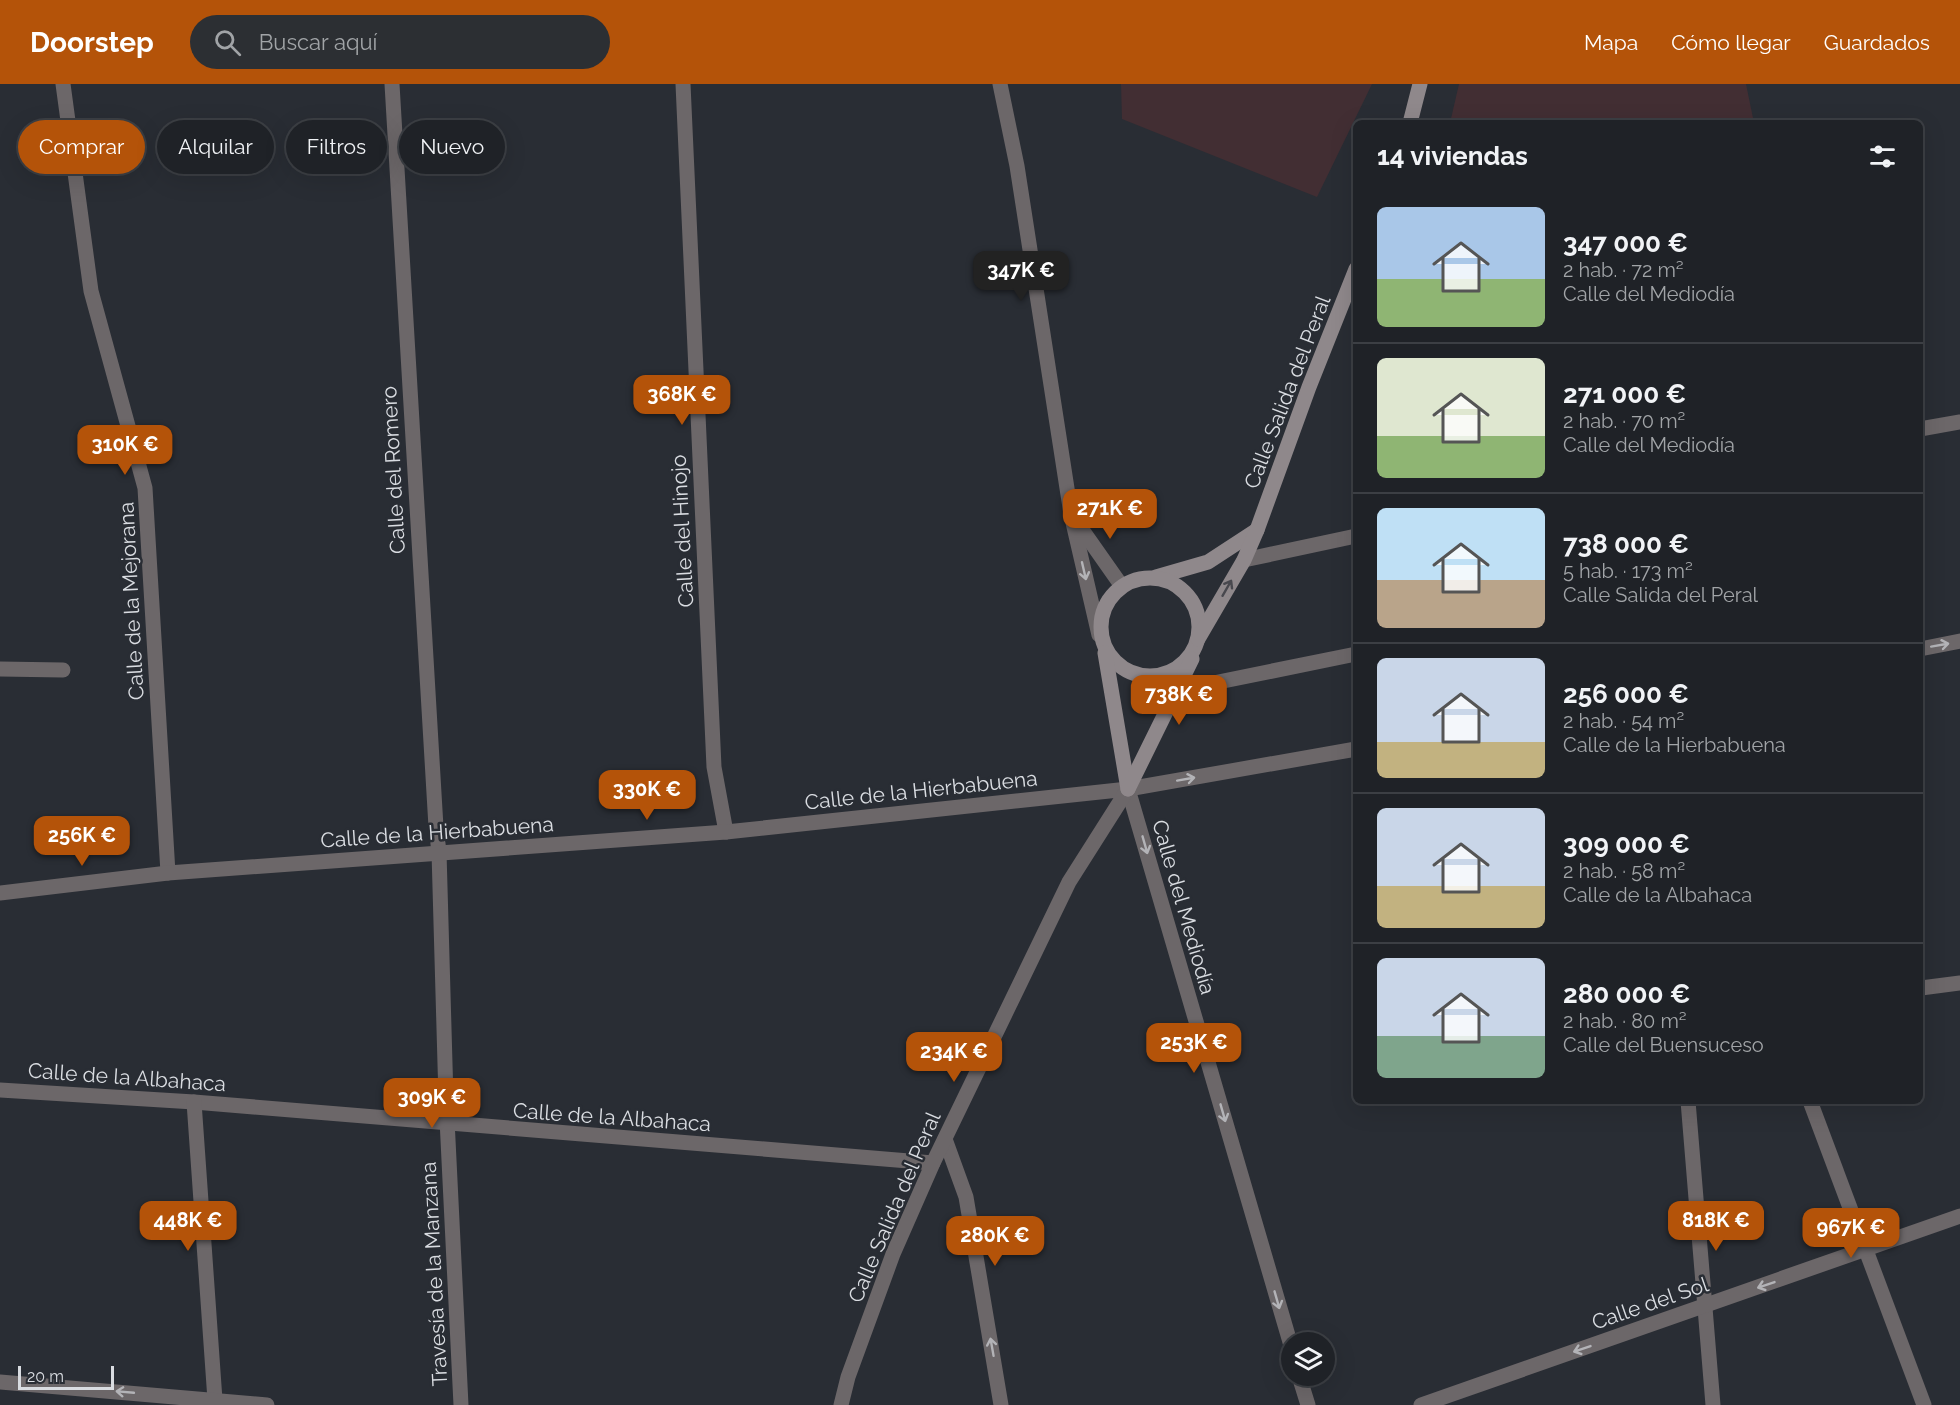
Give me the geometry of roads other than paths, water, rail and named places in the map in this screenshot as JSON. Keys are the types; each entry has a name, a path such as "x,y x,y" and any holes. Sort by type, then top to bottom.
{"main road":[{"path":"1411,120 1420,84"},
{"name":"Calle Salida del Peral","path":"1128,789 1179,690 1197,643 1244,560 1257,531 1309,387 1353,277"},
{"path":"1156,577 1184,590 1200,616 1197,643 1175,672 1143,678 1114,664 1101,640 1103,607 1121,585 1208,562 1257,531"},
{"name":"Calle del Mediodía","path":"1101,640 1128,789"}],"street":[{"name":"Calle de la Mejorana","path":"63,84 91,291 145,488 168,873"},
{"name":"Calle del Romero","path":"392,84 439,852"},
{"name":"Calle del Hinojo","path":"683,84 714,767 726,832"},
{"name":"Calle del Mediodía","path":"1000,84 1017,166 1071,514 1101,640"},
{"path":"1923,428 1960,422"},
{"name":"Calle del Mediodía","path":"1071,514 1121,585"},
{"path":"1244,560 1353,538"},
{"path":"1923,648 1960,641"},
{"path":"1179,690 1353,655"},
{"path":"0,669 63,670"},
{"name":"Calle de la Hierbabuena","path":"0,893 168,873 726,832 1128,789 1353,750"},
{"name":"Calle del Mediodía","path":"1128,789 1287,1332"},
{"name":"Calle Salida del Peral","path":"841,1405 848,1377 893,1254 933,1162 1069,882 1128,789"},
{"name":"Travesía de la Manzana","path":"439,852 448,1125 461,1405"},
{"path":"1923,988 1960,982"},
{"name":"Calle de la Albahaca","path":"0,1089 195,1102 448,1125 933,1162"},
{"path":"195,1102 215,1400"},
{"path":"1688,1104 1713,1405"},
{"path":"1811,1104 1924,1405"},
{"path":"945,1139 966,1197 1001,1405"},
{"name":"Calle del Sol","path":"1421,1405 1866,1251 1960,1216"},
{"path":"0,1382 267,1405"},
{"path":"1302,1386 1308,1405"}]}
